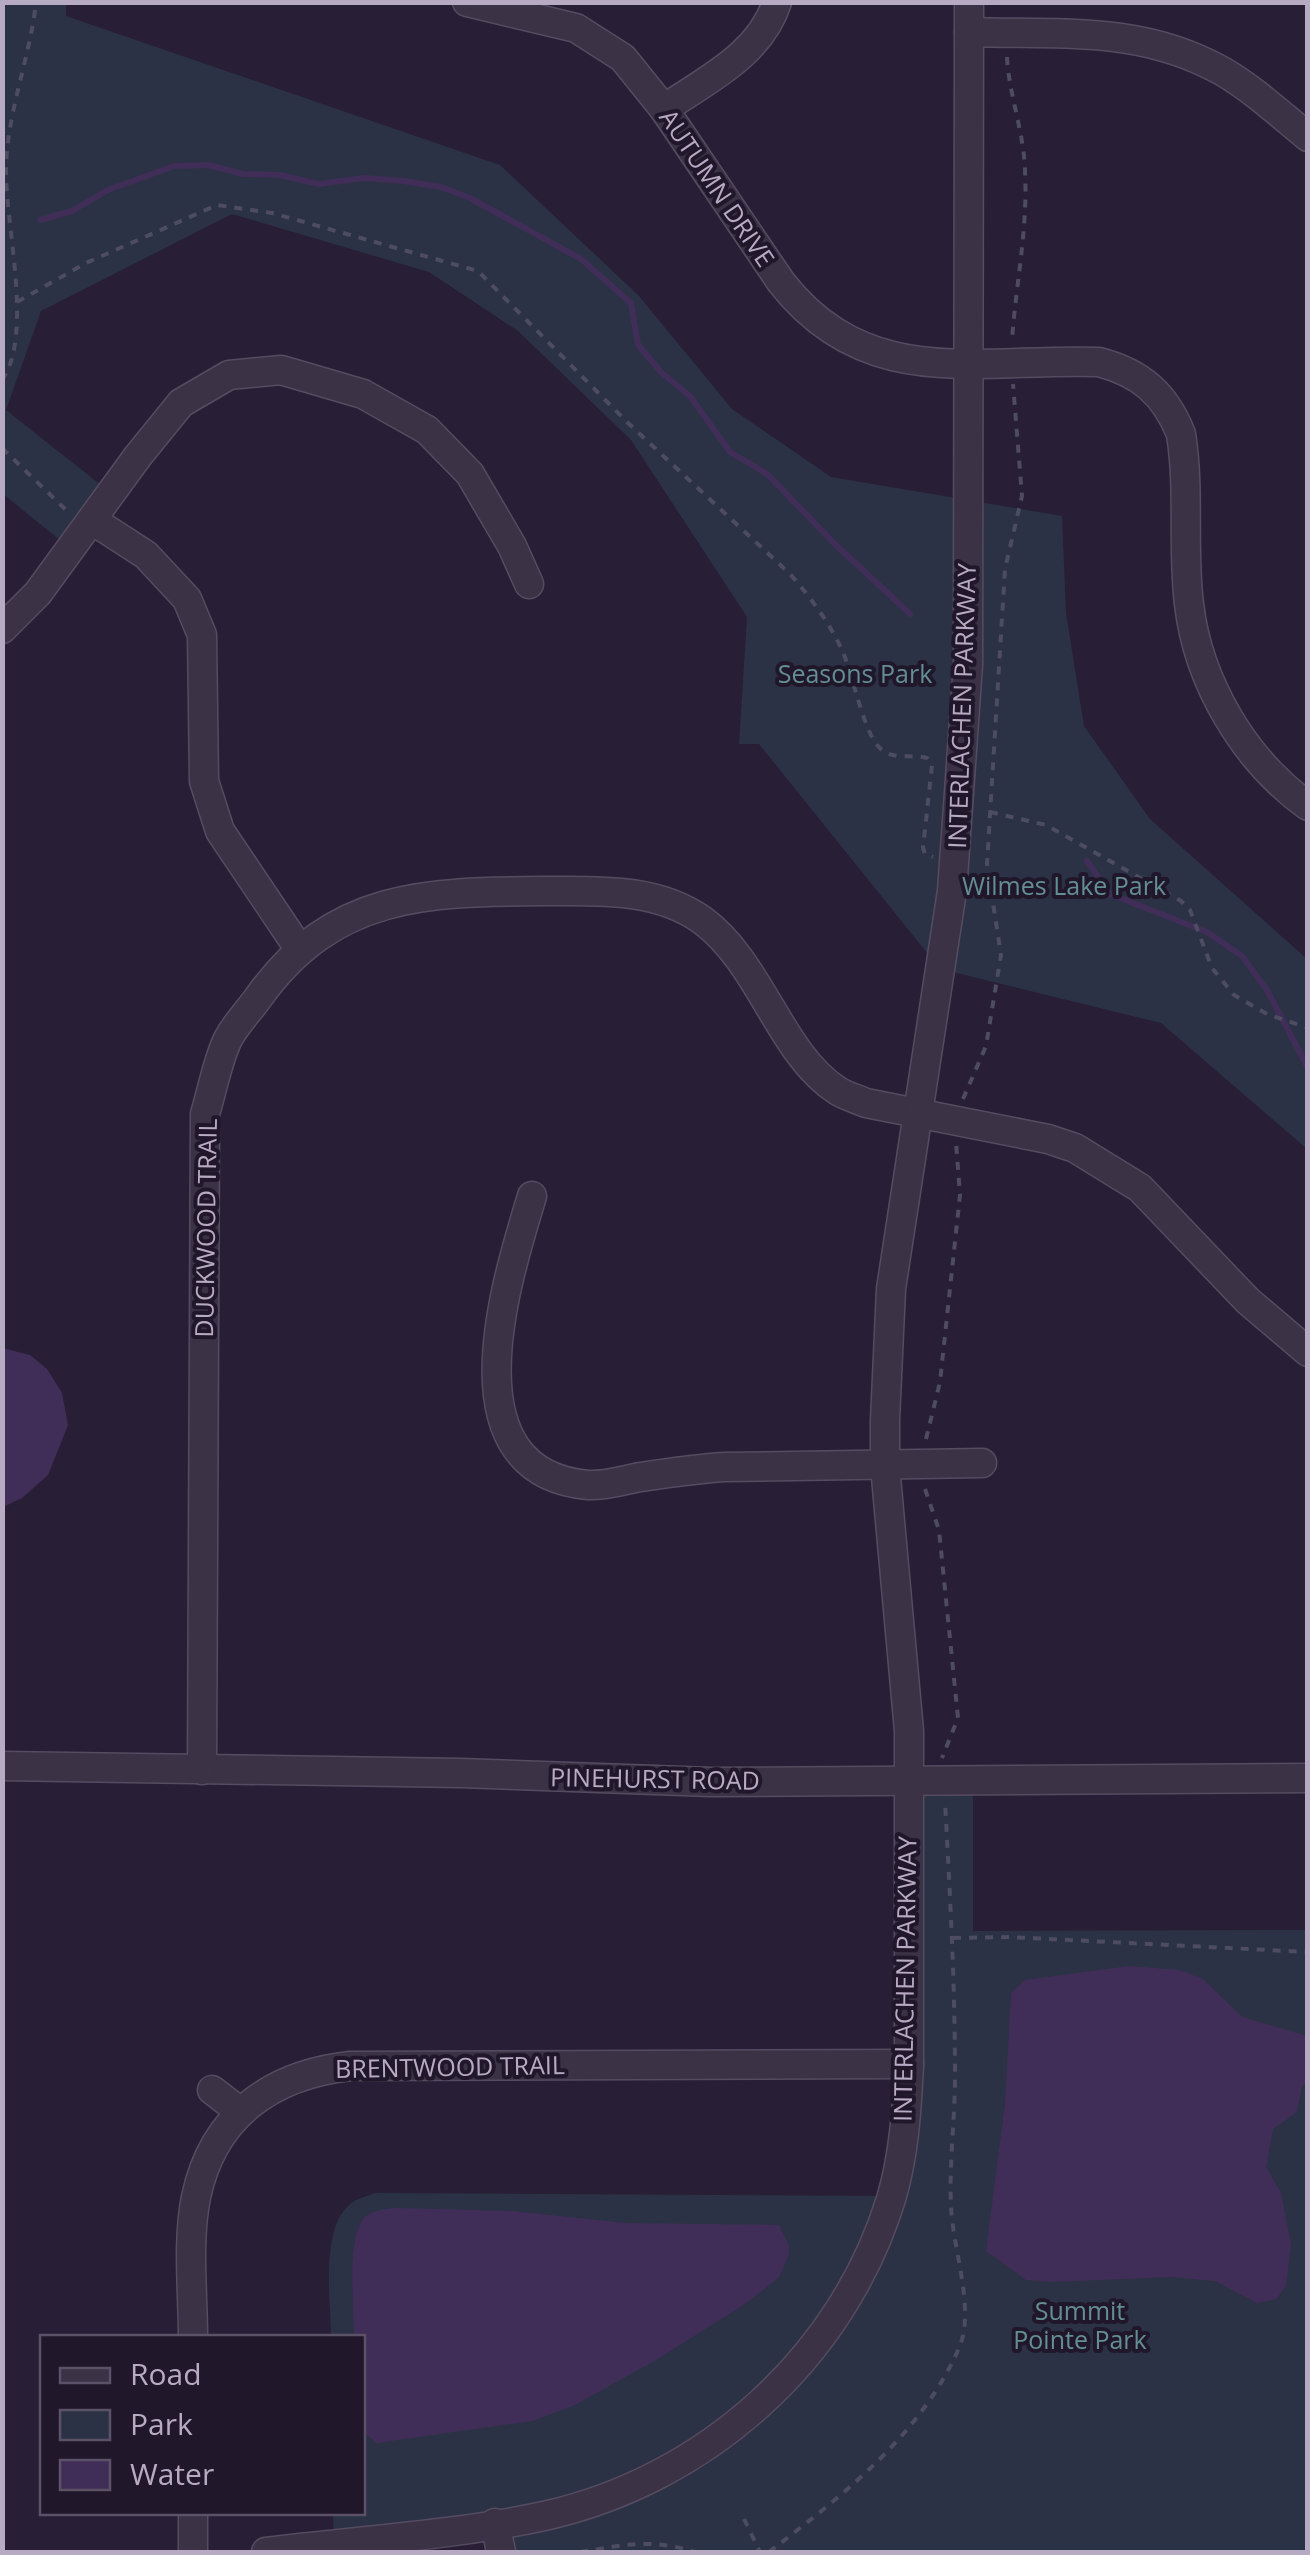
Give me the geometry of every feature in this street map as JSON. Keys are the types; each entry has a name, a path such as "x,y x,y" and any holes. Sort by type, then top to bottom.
{"street":[{"name":"AUTUMN DRIVE","path":"467,2 554,20 588,34 623,58 664,110 781,282 820,324 846,342 902,360 1099,362 1123,368 1158,392 1172,410 1181,434 1189,605 1202,663 1247,745 1308,806"},
{"path":"664,110 747,51 764,32 777,2"},
{"name":"INTERLACHEN PARKWAY","path":"266,2552 544,2516 600,2499 699,2453 740,2423 804,2358 854,2289 892,2196 907,2105 909,2064 908,1730 886,1466 891,1289 955,860 968,665 969,2"},
{"path":"969,32 1100,34 1169,47 1224,72 1308,137"},
{"path":"2,628 38,593 181,403 229,376 281,370 364,394 426,430 470,474 529,584"},
{"path":"89,524 146,555 187,600 202,635 204,781 220,831 300,950"},
{"name":"DUCKWOOD TRAIL","path":"202,1770 205,1114 227,1041 274,976 300,950 335,926 379,906 413,897 459,892 636,894 698,918 721,936 802,1054 839,1092 866,1103 1048,1138 1074,1148 1140,1188 1248,1301 1308,1352"},
{"path":"532,1196 506,1285 496,1377 506,1429 520,1451 541,1470 566,1481 592,1485 685,1470 982,1463"},
{"name":"PINEHURST ROAD","path":"2,1766 461,1773 711,1782 1308,1778"},
{"name":"BRENTWOOD TRAIL","path":"238,2110 292,2079 350,2066 909,2064"},
{"path":"192,2335 192,2222 196,2196 218,2143 238,2110 212,2090"},
{"path":"193,2515 193,2552"},
{"path":"495,2523 501,2552"}],"path":[{"path":"2,380 14,365 17,302 6,168 36,2"},
{"path":"769,2552 881,2458 932,2396 960,2346 966,2324 951,2213 949,2164 955,2081 953,1938 942,1780 942,1760 958,1718 938,1530 925,1493 924,1448 940,1382 960,1194 954,1120 986,1046 1001,955 987,864 1005,569 1022,496 1010,362 1024,255 1026,200 1022,136 1007,64 1006,33"},
{"path":"17,302 86,263 217,205 272,213 478,271 628,423 808,595 842,648 868,731 876,744 891,755 927,758 932,766 925,854 987,864"},
{"path":"2,448 89,524"},
{"path":"990,812 1046,825 1180,900 1190,910 1212,968 1234,995 1266,1014 1305,1027"},
{"path":"953,1938 1009,1937 1308,1952"},
{"path":"744,2519 760,2552"},
{"path":"580,2552 665,2543 696,2552"}],"green space":[{"name":"Seasons Park","path":"2,3 66,3 66,16 500,165 638,295 732,409 831,477 1062,516 1066,613 1084,726 1150,819 1307,959 1307,1149 1161,1023 940,969 759,744 739,744 747,617 631,440 518,331 429,272 232,214 41,311 6,410 111,493 71,549 3,494"},
{"name":"Summit Pointe Park","path":"973,1780 973,1931 1307,1930 1307,2552 501,2552 495,2524 334,2544 333,2515 365,2515 365,2335 331,2335 331,2245 342,2213 353,2202 375,2193 891,2196 908,1781"}],"water":[{"path":"2,1348 30,1355 47,1369 62,1393 68,1425 48,1475 22,1498 3,1507"},
{"path":"1129,1966 1180,1970 1203,1979 1242,2017 1307,2036 1307,2082 1302,2086 1297,2112 1273,2129 1266,2167 1281,2193 1291,2244 1286,2286 1276,2299 1257,2303 1215,2281 1171,2277 1026,2280 986,2251 1005,2104 1011,1993 1025,1980"},
{"path":"376,2211 512,2211 626,2223 779,2225 789,2254 779,2277 748,2302 573,2406 532,2421 377,2443 365,2434 365,2335 354,2335 352,2292 359,2226"}],"waterway":[{"path":"40,220 72,211 108,190 174,166 208,165 319,184 364,178 403,181 441,187 470,198 581,259 631,303 638,345 662,373 690,396 730,452 767,474 910,614"},
{"path":"1087,861 1110,894 1207,932 1242,956 1267,990 1308,1068"}],"park label":[{"name":"Wilmes Lake Park","path":"1064,886"}]}
